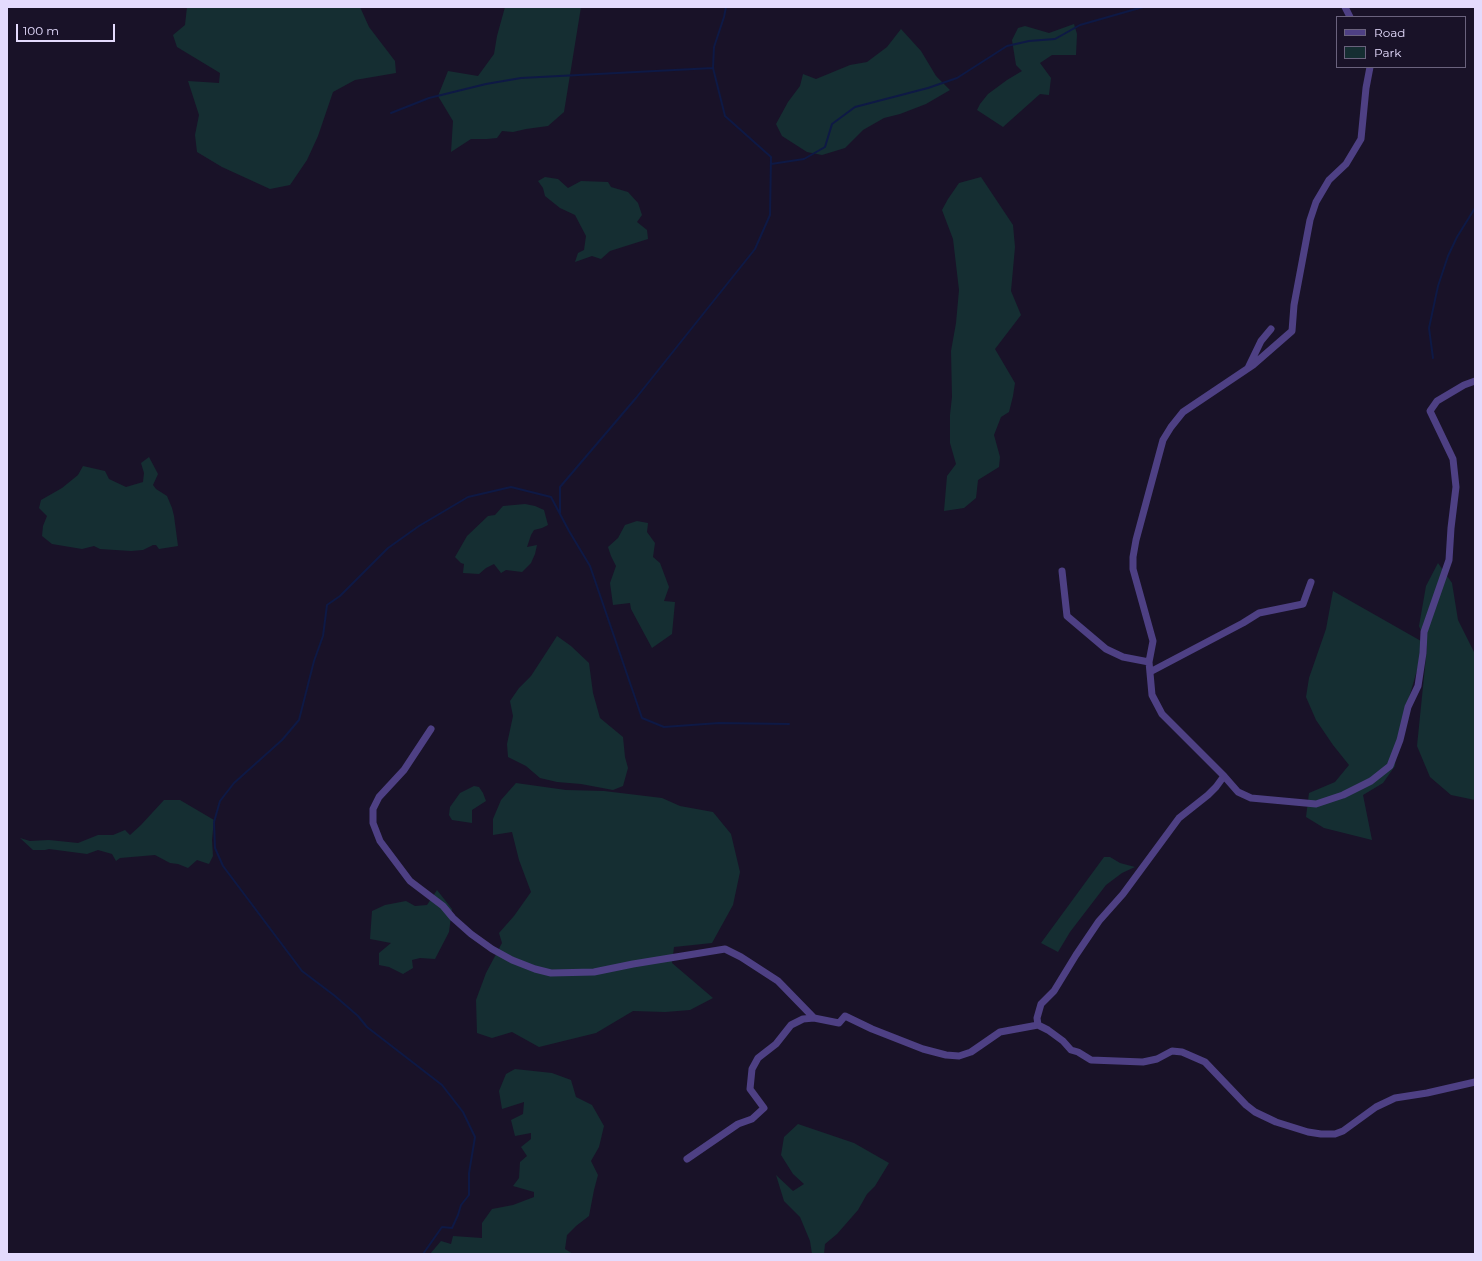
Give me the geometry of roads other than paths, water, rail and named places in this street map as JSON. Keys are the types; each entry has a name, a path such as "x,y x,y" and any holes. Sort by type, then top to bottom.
{"street":[{"path":"1345,7 1350,16"},
{"path":"1370,68 1366,88 1361,138 1346,164 1329,180 1316,202 1310,220 1294,305 1292,330 1247,370 1183,412 1163,440 1142,517 1133,557 1133,569 1153,641 1149,662 1152,695 1162,714 1238,792 1251,798 1316,804 1343,795 1371,781 1390,766 1400,740 1408,707 1418,686 1424,653 1424,632 1449,560 1456,487 1455,473 1453,459 1430,411 1437,401 1464,385 1475,381"},
{"path":"1247,370 1261,342 1272,329"},
{"path":"1062,571 1066,616 1106,649 1123,657 1149,662"},
{"path":"1150,672 1259,613 1303,604 1311,582"},
{"path":"431,729 404,770 379,796 373,810 373,823 380,841 410,881 443,906 453,918 471,934 492,949 512,960 535,969 551,973 594,972 725,949 741,957 778,981 814,1018"},
{"path":"1038,1025 1037,1018 1042,1004 1054,991 1099,921 1123,894 1179,818 1208,795 1224,776"},
{"path":"687,1159 738,1124 752,1120 764,1108 750,1089 752,1069 758,1058 776,1044 791,1025 804,1019 814,1018 839,1023 845,1016 891,1036 946,1055 959,1056 971,1052 1000,1032 1038,1025 1062,1040 1071,1050 1078,1052 1091,1060 1143,1062 1157,1059 1172,1051 1182,1052 1205,1062 1246,1105 1255,1112 1276,1122 1308,1132 1335,1134 1343,1132 1376,1107 1395,1098 1427,1093 1475,1082"}],"waterway":[{"path":"560,513 560,487 636,398 755,249 770,215 771,157 725,116 713,68 714,47 726,7"},
{"path":"771,164 804,159 825,147 832,124 855,107 928,88 957,78 1007,46 1029,41 1055,39 1080,25 1143,7"},
{"path":"391,113 429,98 486,84 521,78 713,68"},
{"path":"1433,358 1429,328 1438,286 1448,256 1457,237 1475,208"},
{"path":"423,1254 442,1227 452,1228 461,1205 469,1195 469,1173 475,1137 463,1112 442,1085 367,1027 358,1016 335,996 302,971 223,866 215,848 214,822 220,801 234,783 282,740 299,720 314,661 323,636 327,605 340,596 388,548 419,526 468,497 511,487 551,497 590,566 642,718 664,727 719,723 789,724"}]}
